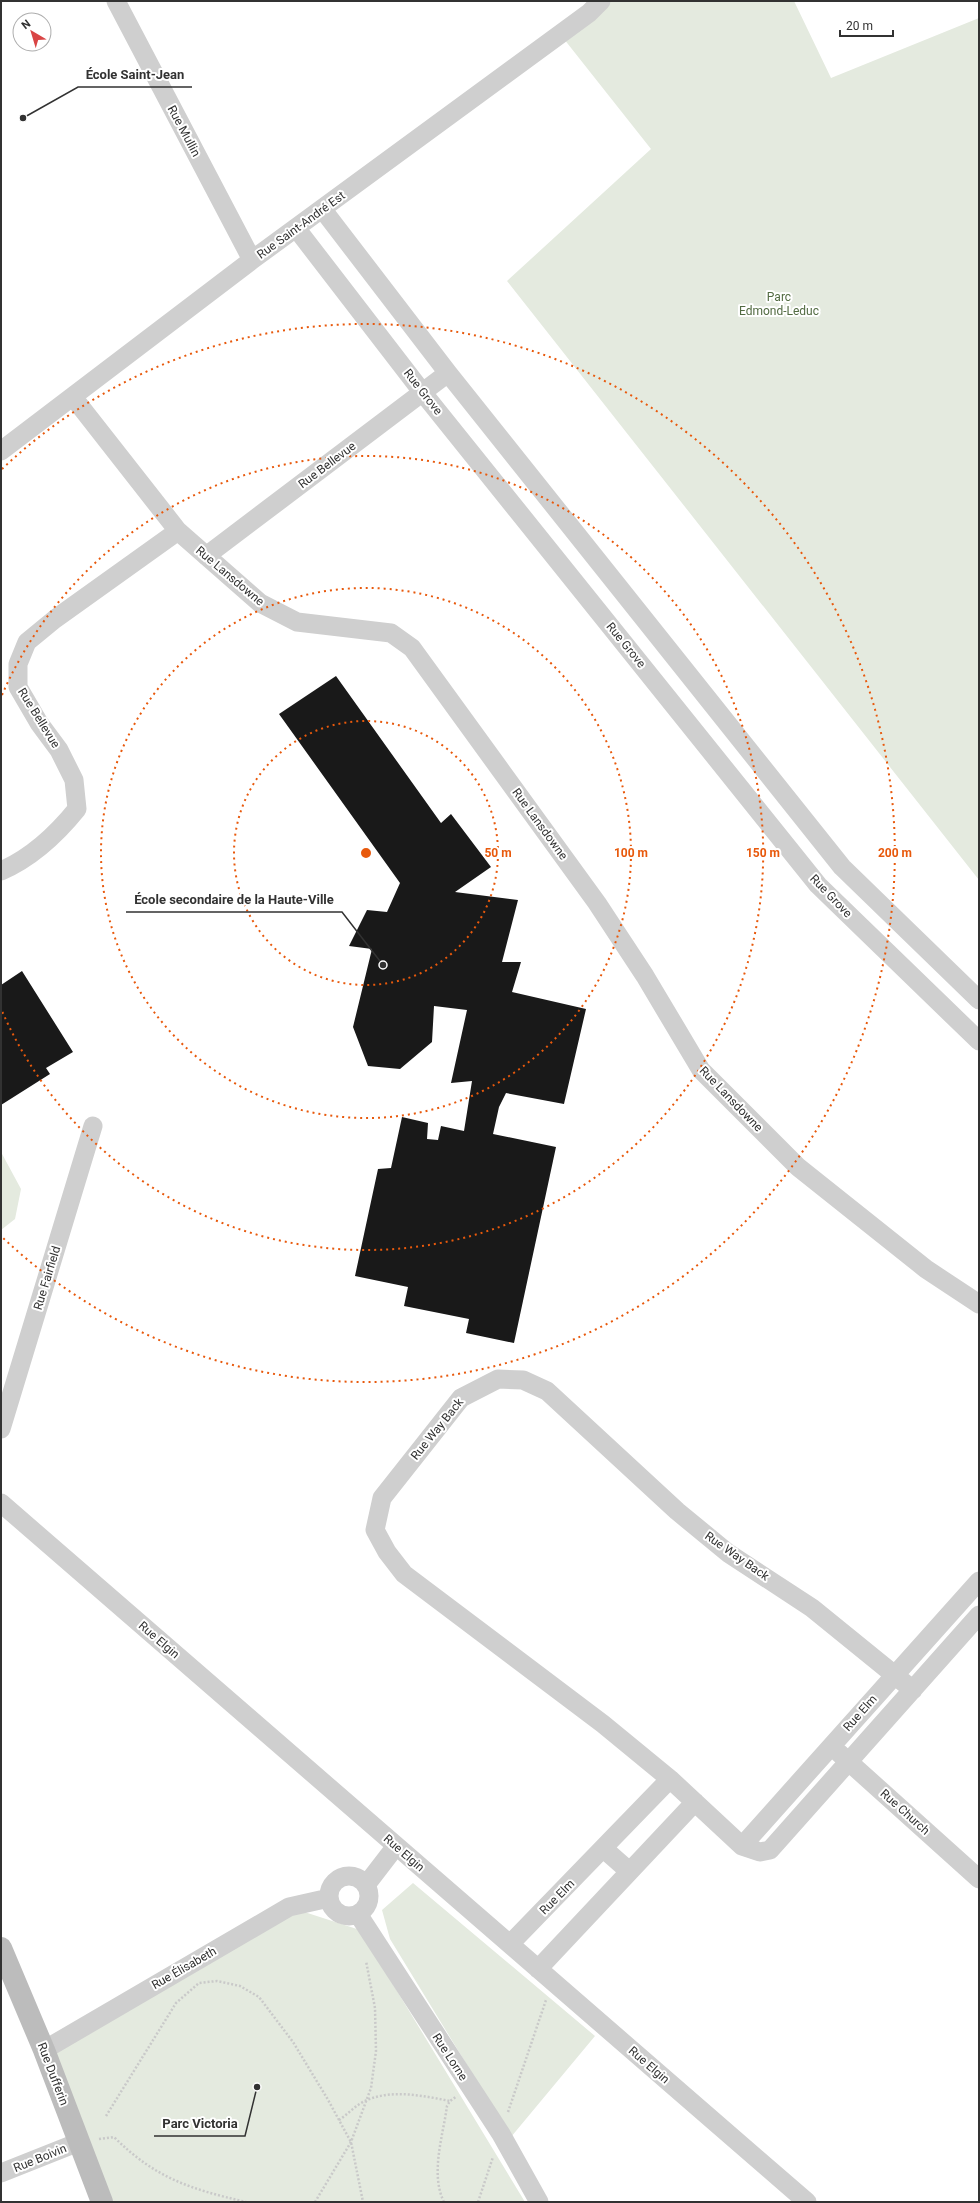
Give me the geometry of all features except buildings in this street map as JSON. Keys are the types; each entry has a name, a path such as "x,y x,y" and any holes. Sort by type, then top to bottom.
{"main road":[{"name":"Rue Dufferin","path":"1,1948 44,2050 102,2202"}],"street":[{"name":"Rue Saint-André Est","path":"1,451 252,260 323,210 584,17 601,1"},
{"name":"Rue Mullin","path":"120,3 252,260"},
{"path":"323,210 448,373 842,867 979,1000"},
{"name":"Rue Grove","path":"296,228 423,393 818,885 979,1041"},
{"name":"Rue Bellevue","path":"206,556 448,373"},
{"name":"Rue Lansdowne","path":"73,397 178,531 260,603 297,622 391,633 412,648 597,903 645,976 702,1070 798,1167 926,1269 979,1304"},
{"name":"Rue Bellevue","path":"1,871 14,866 59,832 76,809 74,780 59,750 39,724 18,687 18,664 27,642 54,619 178,531"},
{"name":"Rue Fairfield","path":"1,1429 93,1126"},
{"name":"Rue Way Back","path":"670,1779 555,1687 404,1574 387,1552 375,1530 382,1498 461,1398 498,1379 523,1380 547,1391 677,1511 722,1548 812,1608 896,1674 913,1690"},
{"name":"Rue Elgin","path":"1,1503 807,2202"},
{"name":"Rue Elm","path":"742,1846 979,1581"},
{"name":"Rue Elm","path":"510,1944 604,1849 670,1779 742,1846 760,1852 770,1850 979,1615"},
{"name":"Rue Church","path":"831,1746 979,1878"},
{"path":"538,1969 695,1802"},
{"path":"366,1885 396,1846"},
{"path":"604,1849 629,1872"},
{"path":"354,1877 366,1885 369,1894 368,1902 358,1914 343,1915 336,1911 329,1898 333,1883 340,1878 354,1877"},
{"name":"Rue Élisabeth","path":"44,2050 289,1907 329,1898"},
{"name":"Rue Lorne","path":"358,1914 501,2134 539,2202"},
{"name":"Rue Boivin","path":"1,2173 79,2142"}],"path":[{"path":"314,2202 351,2142 371,2088 376,2051 375,2008 365,1953"},
{"path":"106,2116 176,2003 199,1983 217,1981 240,1986 259,1997 293,2042 339,2120 351,2142 363,2202"},
{"path":"478,2202 545,2001 559,1987"},
{"path":"444,2202 438,2178 439,2153 447,2106 450,2101 470,2088"},
{"path":"339,2120 367,2100 391,2095 417,2094 450,2101"},
{"path":"79,2142 114,2137 132,2156 155,2171 176,2182 205,2193 246,2202"}],"green space":[{"name":"Parc Edmond-Leduc","path":"601,1 794,1 831,78 979,18 979,880 507,281 651,149 560,34"},
{"path":"1,1152 21,1189 15,1219 1,1230"},
{"path":"413,1883 595,2036 511,2137 390,1939 382,1910"},
{"path":"289,1907 360,1930 525,2202 102,2202 44,2050"}],"place":[{"name":"École Saint-Jean","path":"23,118"},
{"name":"École secondaire de la Haute-Ville","path":"383,965"},
{"name":"Parc Victoria","path":"257,2087"}]}
